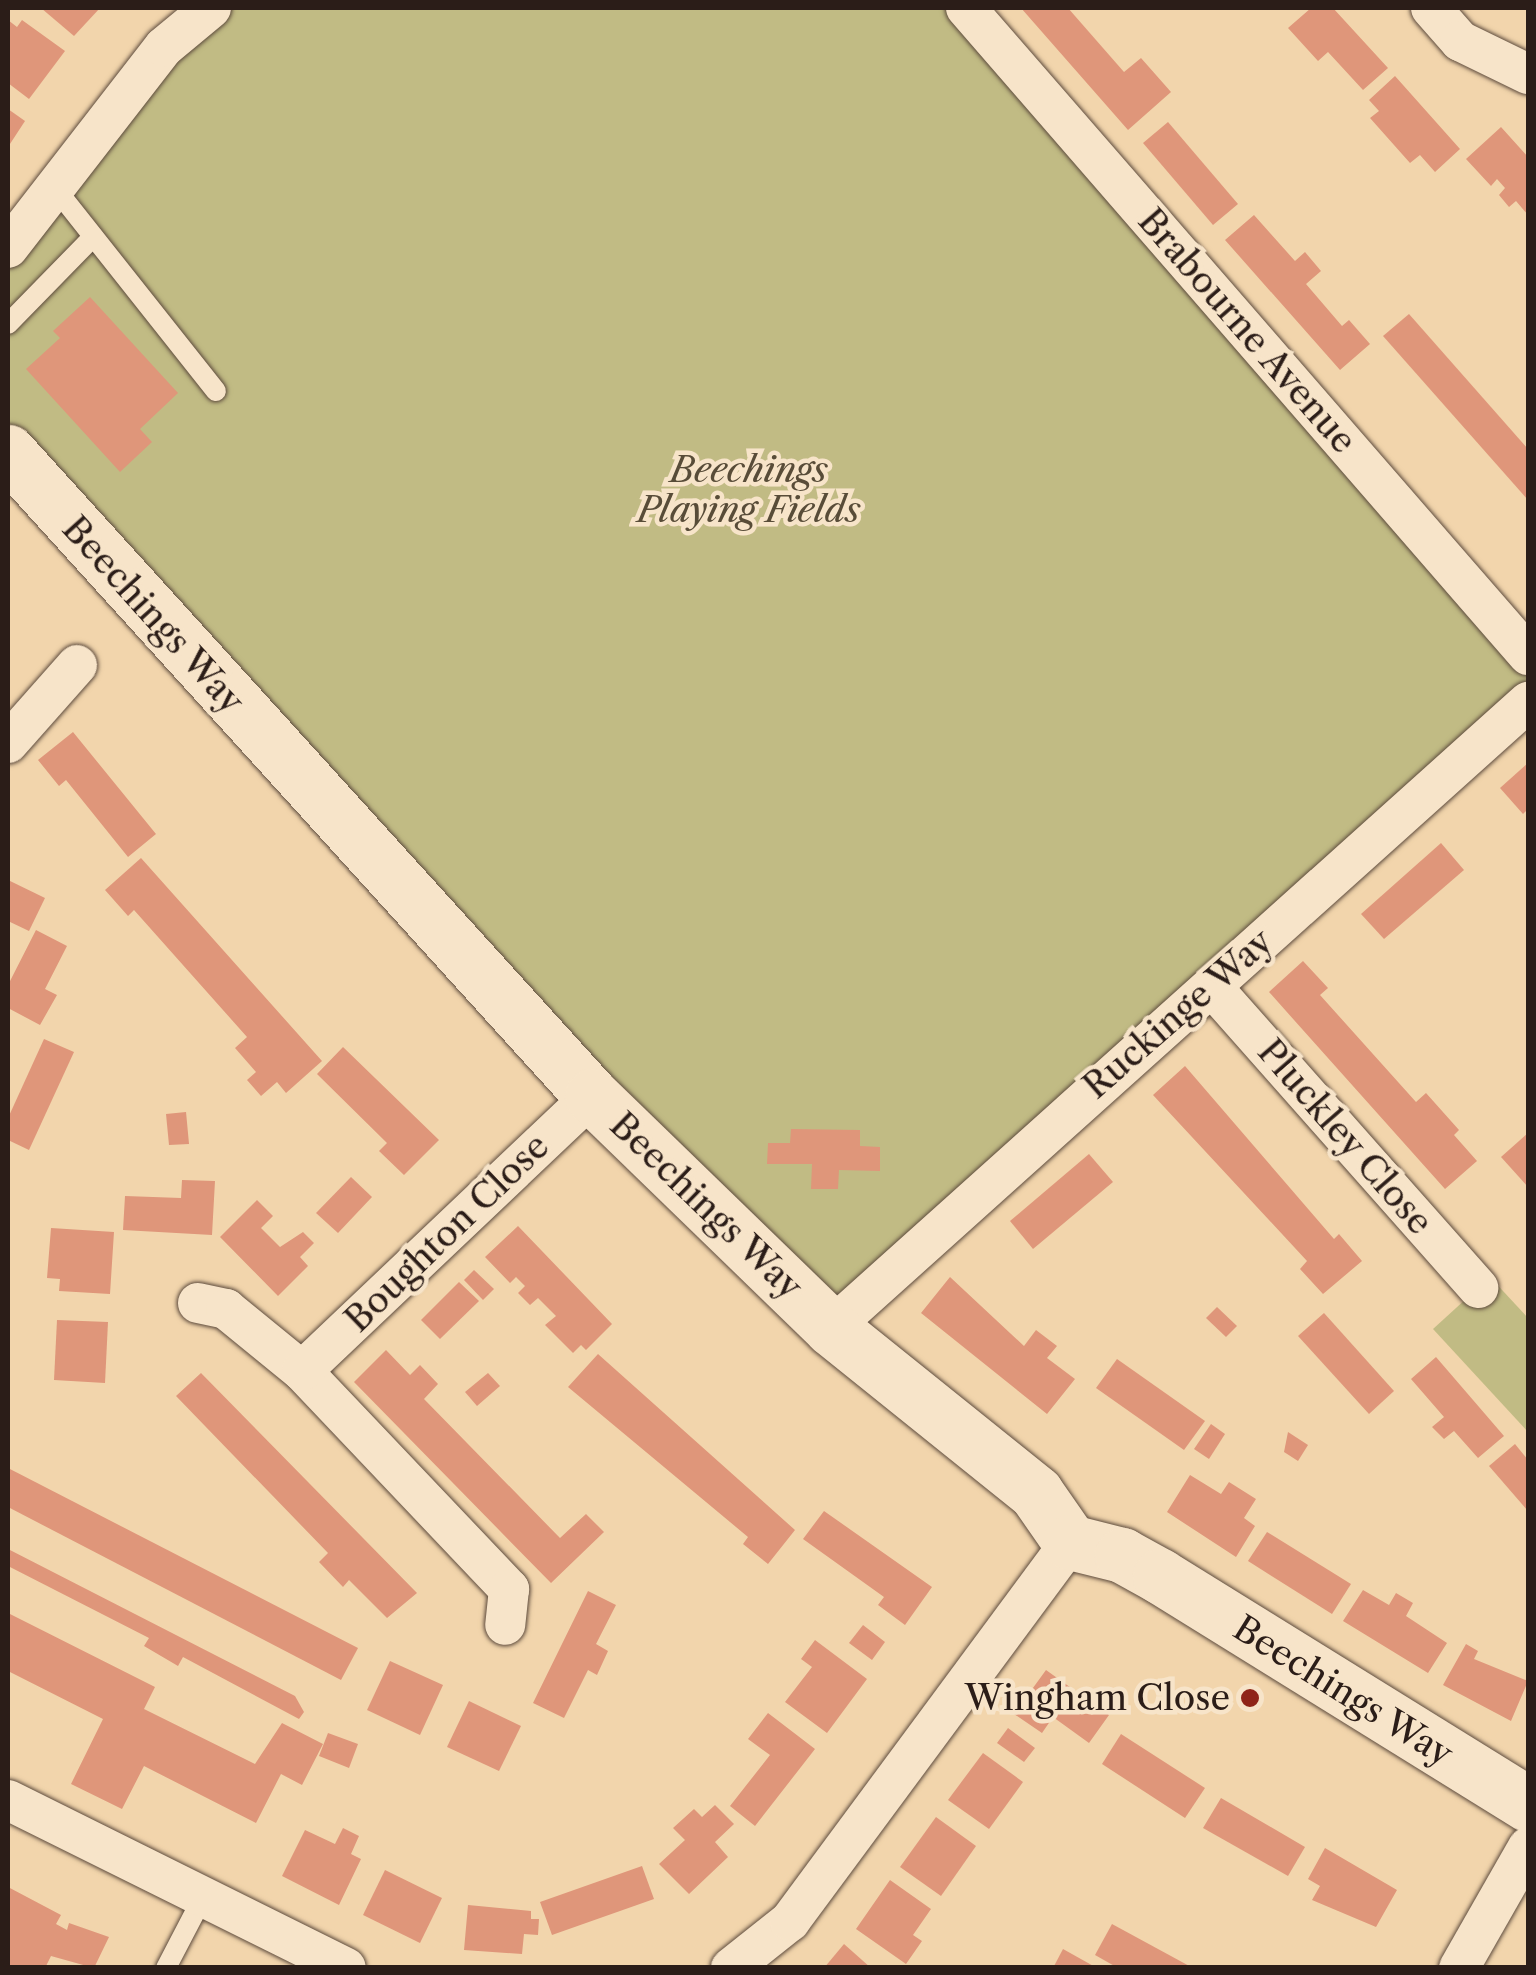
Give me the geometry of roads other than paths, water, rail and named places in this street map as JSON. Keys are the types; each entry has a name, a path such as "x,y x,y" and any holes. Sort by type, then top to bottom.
{"street":[{"path":"8,248 164,47 211,8"},
{"name":"Brabourne Avenue","path":"966,8 1528,655"},
{"path":"1431,8 1460,41 1528,74"},
{"name":"Beechings Way","path":"8,452 592,1096 831,1328 1036,1492 1070,1542 1122,1555 1160,1576 1528,1804"},
{"path":"8,744 78,665"},
{"name":"Ruckinge Way","path":"831,1328 1029,1143 1212,987 1528,702"},
{"name":"Pluckley Close","path":"1212,987 1478,1288"},
{"name":"Boughton Close","path":"302,1372 592,1096"},
{"path":"198,1304 226,1308 302,1372 508,1589 506,1625"},
{"path":"730,1968 790,1921 1070,1542"},
{"path":"8,1800 346,1968"},
{"path":"1458,1968 1528,1847"}],"lane":[{"path":"55,188 216,391"},
{"path":"8,324 94,237"},
{"path":"166,1968 203,1897"}],"place":[{"name":"Wingham Close","path":"1250,1698"}],"park label":[{"name":"Beechings Playing Fields","path":"749,490"}]}
